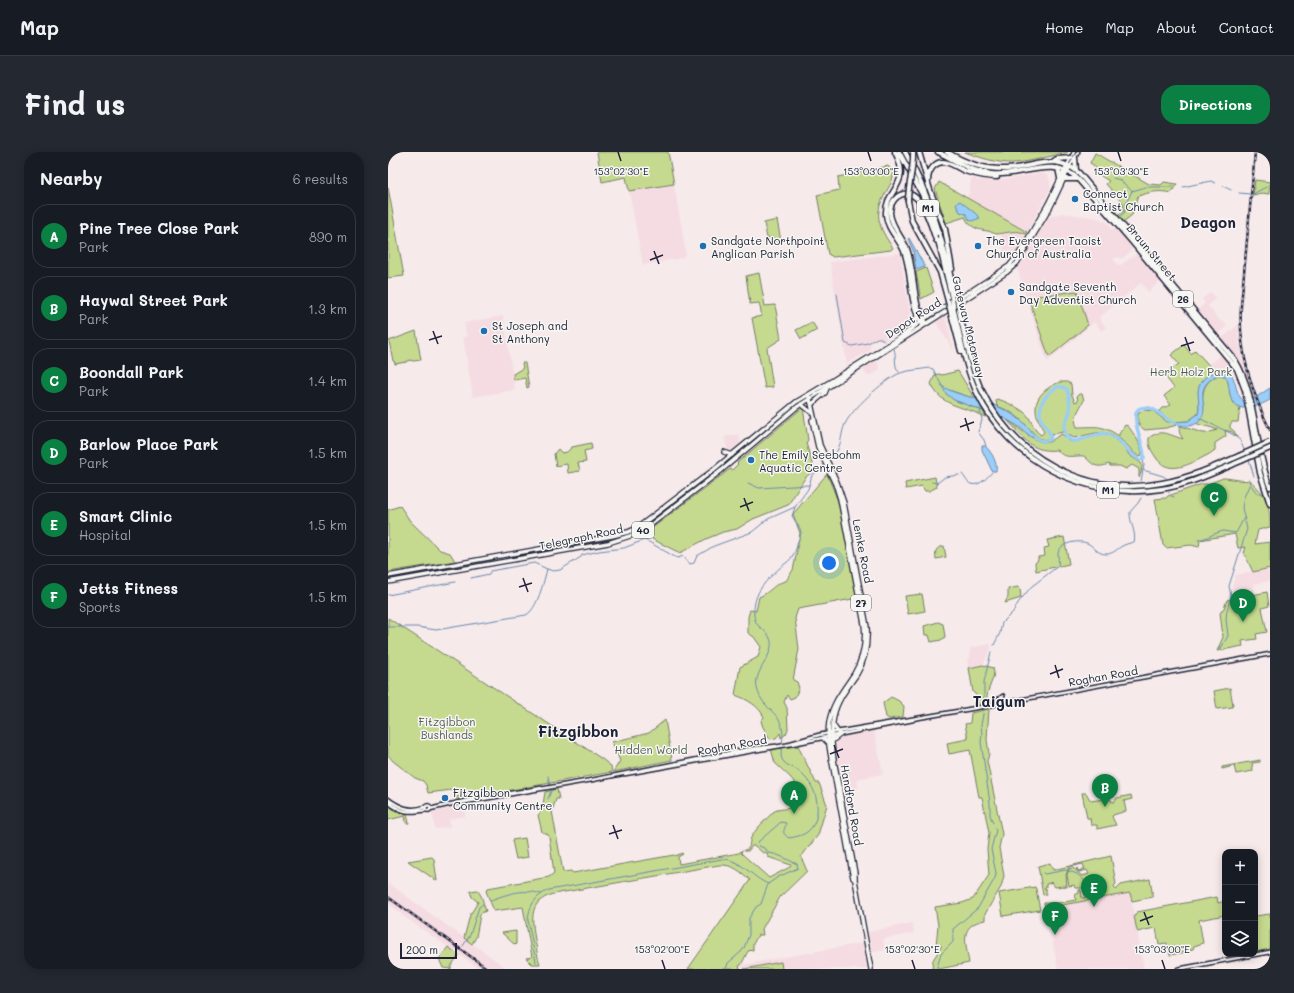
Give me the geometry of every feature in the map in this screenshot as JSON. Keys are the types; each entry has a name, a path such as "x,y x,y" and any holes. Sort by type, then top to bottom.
{"highway":[{"path":"895,152 901,166 900,178 888,204 886,215 888,224 901,245 905,255 913,301 918,316 923,322"},
{"name":"Gateway Motorway","path":"899,152 922,194 939,242 953,298"},
{"name":"Gateway Motorway","path":"905,152 933,210 945,250 965,358 978,393 993,419 1019,448 1046,468 1078,482 1106,489 1138,492 1167,488 1202,478 1270,448"},
{"path":"913,152 908,201 912,221 953,298"},
{"path":"919,152 928,185 945,229 953,298"},
{"name":"26","path":"938,152 972,169 987,173 1005,174 1048,167 1066,170"},
{"name":"26","path":"947,152 968,163 993,168 1018,168 1053,161 1069,165 1076,171 1080,178"},
{"path":"1053,161 1057,158 1073,158 1076,171"},
{"path":"928,185 928,175 930,169 936,164 942,162 950,163 964,171 976,175 999,177 1005,174"},
{"path":"1058,168 1062,178 1080,178"},
{"name":"Braun Street","path":"1066,170 1080,178 1235,360 1238,369 1246,382 1250,411"},
{"path":"923,322 918,307 908,254 903,240 890,216 891,204 896,197 906,194 918,198 936,240 939,242"},
{"path":"918,307 923,313 929,316"},
{"name":"Gateway Motorway","path":"955,310 973,366 985,395 1002,422 1026,448 1046,462 1079,478 1106,484 1142,486 1171,482 1210,468 1270,442"},
{"path":"912,327 918,316"},
{"name":"26","path":"1250,411 1261,459 1270,487"},
{"name":"26","path":"1250,411 1260,473 1270,504"}],"main road":[{"path":"1073,158 1074,152"},
{"path":"1069,165 1078,152"},
{"name":"Depot Road","path":"826,388 923,322 929,316 1012,264 1048,204 1069,165"},
{"name":"Depot Road","path":"808,397 898,339 912,327 964,300 1014,266 1050,206 1062,178"},
{"path":"812,404 825,392 826,388"},
{"name":"Telegraph Road","path":"388,576 628,532 650,519 732,455 777,417 808,397 826,388"},
{"name":"Telegraph Road","path":"388,582 608,543 634,534 654,523 709,481 808,397"},
{"name":"Lemke Road","path":"808,397 812,404 818,439 822,452"},
{"name":"Lemke Road","path":"808,397 816,440 830,471 840,499 861,603 865,637 858,667 838,696 830,717 830,735"},
{"path":"801,404 811,412"},
{"path":"724,452 732,455"},
{"name":"Lemke Road","path":"830,471 840,491 846,510 868,632 867,649 863,662 839,702 834,714 830,735"},
{"name":"Roghan Road","path":"790,744 810,737 907,722 915,719 1270,654"},
{"path":"992,705 1003,696"},
{"path":"823,738 830,743 840,733 833,724"},
{"name":"Roghan Road","path":"388,801 406,809 425,809 428,806 430,808 434,808 620,774 629,774 823,738 830,735"},
{"name":"Handford Road","path":"830,735 830,743 852,874 855,880 872,968"},
{"path":"1178,969 1270,952"}],"shaded area":[{"path":"1040,173 1048,176 1050,181 1050,189 1027,232 966,198 970,192 972,178 980,181 980,179 990,180 992,182 993,180 1010,179"},
{"path":"674,184 686,254 682,258 643,265 629,191"},
{"path":"1062,213 1098,218 1108,223 1111,229 1117,229 1131,246 1131,251 1122,259 1118,257 1113,259 1119,266 1138,253 1161,281 1148,292 1141,283 1099,318 1106,327 1102,331 1094,322 1047,362 1017,268 1045,221 1049,217"},
{"path":"1021,231 1026,234 1013,257 1005,259 1001,233"},
{"path":"900,253 911,321 886,340 877,337 871,341 870,350 847,364 830,262"},
{"path":"1211,292 1216,298 1208,306 1220,321 1224,322 1227,326 1218,334 1197,311 1205,303 1202,299"},
{"path":"945,315 954,351 935,321"},
{"path":"503,316 515,390 473,397 463,337 467,337 464,323"},
{"path":"1238,325 1239,340 1244,367 1221,339"},
{"path":"1222,354 1232,368 1230,371 1221,368 1213,370 1209,365"},
{"path":"877,359 879,370 873,374 866,374 862,368"},
{"path":"739,434 740,444 732,451 728,451 724,437"},
{"path":"1270,568 1270,581 1253,584 1255,594 1234,599 1232,587 1236,575"},
{"path":"990,644 991,648 983,665 969,668 968,661 970,657 970,648"},
{"path":"874,730 883,774 857,779 858,788 842,791 841,782 843,781 842,776 839,775 835,748 837,741 844,736"},
{"path":"461,806 464,807 465,816 449,819 451,826 435,828 432,812"},
{"path":"388,883 506,969 480,969 406,918 388,903"},
{"path":"1130,893 1144,969 1058,969 1046,908"},
{"path":"912,923 914,933 883,939 885,950 874,952 872,950 868,932"},
{"path":"863,943 868,969 742,969 741,965"}],"green space":[{"path":"597,152 668,152 674,184 629,191 626,177 602,182"},
{"path":"965,152 1068,152 1040,159 1007,163 989,160"},
{"path":"1095,153 1149,184 1161,185 1164,182 1177,184 1171,193 1154,192 1138,196 1132,215 1123,222 1117,215 1124,211 1123,203 1106,184 1109,181 1101,176 1102,174 1094,170 1096,167 1090,163"},
{"path":"888,166 894,172 891,183 880,205 879,218 882,230 893,248 891,250 833,257 828,254 817,195 839,190 838,177"},
{"path":"1255,180 1270,182 1269,194 1262,193 1253,195"},
{"path":"939,182 1027,232 1026,234 1016,232 996,234 981,230 971,226 965,217 946,223 935,189"},
{"path":"388,187 404,276 388,278"},
{"path":"777,220 781,241 774,242 772,237 767,238 764,223"},
{"path":"926,268 934,292 921,299 916,272"},
{"path":"759,273 765,306 775,305 781,339 767,348 773,387 765,388 752,318 762,316 759,303 750,304 746,276"},
{"path":"1077,291 1088,325 1049,357 1029,300 1037,296"},
{"path":"812,322 817,330 801,339 796,330"},
{"path":"416,331 421,360 410,360 395,364 389,341"},
{"name":"Herb Holz Park","path":"1184,345 1191,354 1195,350 1215,372 1203,380 1199,390 1198,414 1188,421 1173,422 1177,425 1166,428 1145,430 1138,423 1138,414 1144,410 1153,411 1167,422 1171,422 1159,411 1162,408 1171,405 1164,396 1174,388 1165,376 1170,370 1179,364 1171,355"},
{"path":"522,363 525,363 529,387 527,388 525,378 514,380 513,374 523,368"},
{"path":"958,371 975,399 949,390 954,400 983,411 986,417 949,403 935,391 931,384 935,375"},
{"path":"1218,375 1225,376 1228,381 1232,399 1240,407 1238,422 1232,422 1230,425 1230,428 1234,431 1237,437 1232,432 1225,430 1226,436 1215,443 1215,450 1208,455 1185,466 1174,468 1164,465 1159,461 1150,447 1149,438 1153,435 1157,433 1165,433 1183,439 1179,431 1180,426 1203,433 1217,430 1196,423 1202,411 1203,392 1210,380"},
{"path":"1060,382 1067,382 1071,384 1072,395 1075,402 1078,401 1077,396 1082,394 1084,400 1075,420 1077,427 1103,428 1119,436 1125,425 1128,426 1139,444 1142,455 1138,456 1114,435 1102,432 1074,438 1063,432 1053,434 1048,440 1039,438 1015,415 997,406 997,399 1022,411 1027,415 1041,435 1044,432 1036,414 1038,399 1044,392"},
{"path":"802,408 808,440 806,443 814,470 805,478 788,505 753,519 737,529 723,532 706,539 680,553 652,539 647,532 730,469 732,470 738,464 737,463"},
{"path":"1007,420 1033,438 1044,442 1049,442 1062,434 1072,442 1099,434 1109,435 1124,446 1129,455 1141,463 1141,473 1139,477 1139,469 1132,465 1126,469 1120,466 1110,466 1109,464 1098,466 1093,464 1084,456 1066,456 1057,450 1039,449 1025,440"},
{"path":"591,443 592,449 584,451 586,462 578,463 580,471 568,473 567,464 556,466 554,454 558,449 562,453 567,452 572,447"},
{"path":"827,474 838,501 858,598 798,609 795,618 799,649 793,680 797,682 799,688 795,697 790,699 787,695 784,702 787,708 788,729 786,734 781,738 780,733 776,738 770,739 763,727 761,721 764,717 759,709 748,701 735,695 740,667 758,657 761,647 754,637 748,633 748,617 750,610 756,611 759,597 767,593 778,584 786,581 793,570 800,533 793,514"},
{"path":"935,477 937,487 929,491 925,491 922,486 906,489 905,483"},
{"path":"1223,478 1244,481 1249,480 1264,496 1268,506 1270,527 1258,530 1255,544 1270,542 1270,568 1253,572 1244,553 1246,547 1238,548 1235,534 1200,540 1199,547 1191,545 1166,548 1163,545 1155,499 1166,498 1202,484 1208,484"},
{"path":"400,506 410,521 440,550 450,553 455,561 388,572 388,510"},
{"path":"1064,537 1069,564 1036,571 1035,563 1038,560 1038,557 1045,556 1044,548 1049,547 1047,540"},
{"path":"944,546 946,557 936,559 936,550"},
{"path":"1020,588 1021,598 1005,603 1008,597 1008,589"},
{"path":"1267,592 1269,606 1262,608 1267,632 1256,634 1257,639 1242,641 1243,646 1217,651 1223,637 1220,613 1227,600"},
{"path":"922,594 925,611 908,614 905,596"},
{"name":"Fitzgibbon Bushlands","path":"388,618 602,759 611,766 612,772 461,799 454,798 461,795 459,789 428,793 426,785 423,781 415,778 393,761 388,755"},
{"path":"938,622 943,624 945,637 941,640 931,642 929,635 925,635 924,626"},
{"path":"983,665 993,668 994,672 987,702 978,704 976,695 973,692 969,668"},
{"path":"1230,688 1233,705 1232,707 1217,709 1214,691"},
{"path":"891,697 899,701 904,706 903,717 889,719 886,717 883,703"},
{"path":"989,709 987,739 989,754 987,761 1002,834 999,848 1004,876 1001,887 985,914 985,920 976,922 967,931 966,942 969,963 932,969 933,960 941,947 941,945 936,946 938,925 935,907 962,903 973,899 989,875 987,849 989,833 982,797 979,797 970,750 949,754 947,743 968,739 965,724 970,723 971,713"},
{"name":"Hidden World","path":"665,720 672,760 613,772 620,761 612,742 649,733"},
{"path":"798,746 816,783 819,783 827,805 818,835 801,857 807,871 780,897 762,929 763,935 758,935 753,944 753,950 748,951 741,965 739,966 740,969 688,969 750,880 733,867 719,865 553,894 545,897 539,901 536,906 533,918 535,940 540,964 532,964 526,958 532,957 523,907 494,911 486,891 488,888 549,877 554,873 549,836 542,832 538,815 542,811 545,792 557,789 559,799 556,799 552,811 563,872 571,871 573,873 675,856 682,853 683,854 678,857 679,864 739,853 742,850 741,853 769,878 790,867 791,865 768,857 765,852 763,853 755,846 752,846 748,851 744,850 748,849 750,840 755,832 773,812 796,807 798,796 796,784 775,763 771,749"},
{"path":"1260,760 1260,762 1252,763 1253,771 1236,774 1234,766 1222,769 1222,767"},
{"path":"1082,793 1086,793 1091,801 1110,798 1111,801 1114,802 1117,798 1131,795 1132,799 1124,801 1126,811 1113,815 1112,817 1116,825 1097,829 1097,825 1091,825 1090,818 1087,818"},
{"path":"388,805 397,812 407,814 409,823 406,823 405,816 388,820"},
{"path":"525,838 528,857 516,859 512,840"},
{"path":"1111,856 1116,884 1114,886 1116,890 1121,885 1150,879 1153,897 1132,901 1130,893 1045,908 1044,903 1058,903 1076,900 1075,895 1079,893 1079,890 1081,890 1082,898 1085,898 1084,888 1075,888 1074,885 1069,886 1067,875 1069,869 1073,868 1082,876 1089,874 1087,870 1078,871 1085,869 1083,864 1069,867 1066,875 1067,887 1065,887 1065,884 1064,887 1055,887 1051,882 1046,884 1046,887 1044,888 1047,889 1046,894 1043,895 1038,866 1050,863 1053,870"},
{"path":"432,857 434,859 437,881 408,861"},
{"path":"1035,887 1040,910 1003,916 999,893"},
{"path":"477,890 482,897 486,911 480,915 476,937 472,944 464,938 470,915 478,902 472,897 470,891"},
{"path":"1217,897 1218,903 1222,902 1222,916 1199,920 1203,943 1194,946 1193,949 1187,950 1187,952 1170,955 1167,943 1159,944 1156,928 1137,931 1134,916 1137,912"},
{"path":"1270,914 1270,949 1258,951 1258,921 1258,916"},
{"path":"516,931 515,945 502,933"},
{"path":"448,947 459,955 451,966 451,969 443,968 439,959"},
{"path":"781,962 782,969 744,969"}],"water":[{"path":"960,201 980,218 972,221 969,220 966,214 960,212 956,205"},
{"path":"909,238 925,267 916,270 913,250 908,239"},
{"path":"1224,370 1234,379 1238,393 1244,401 1255,398 1270,388 1270,400 1255,407 1238,407 1234,404 1231,398 1228,381 1225,376 1218,375 1209,381 1204,388 1204,410 1203,416 1200,420 1196,424 1187,426 1182,426 1172,422 1188,421 1198,414 1198,391 1201,382 1207,376"},
{"path":"942,386 952,391 999,407 1016,417 1037,438 1031,437 1018,426 1004,418 954,400 946,394"},
{"path":"982,446 985,446 992,454 996,464 996,471 992,471 982,450"}],"waterway":[{"path":"1113,178 1120,180 1132,191 1146,187 1173,187"},
{"path":"1183,187 1211,181 1215,183"},
{"path":"1223,186 1231,190"},
{"path":"1253,194 1270,186"},
{"path":"1119,217 1125,212 1126,203 1132,191"},
{"path":"1239,193 1250,194"},
{"path":"837,294 845,343 852,346 868,343 877,338 884,341"},
{"path":"894,349 896,367 899,372"},
{"path":"829,460 839,448 844,427 849,418 868,396 884,383 898,374 929,368 933,369 942,386"},
{"path":"1034,436 1038,439 1047,441 1051,439 1050,434 1041,419 1040,409 1046,396 1057,387 1067,389 1070,411 1064,427 1066,437 1072,441 1103,433 1120,441 1135,457 1140,460 1144,458 1144,452 1137,427 1137,412 1141,408 1153,409 1172,422 1176,423"},
{"path":"980,409 982,420 978,432 984,440 986,446"},
{"path":"1199,418 1232,434 1240,440 1245,452"},
{"path":"1141,481 1144,465 1143,460"},
{"path":"1249,460 1254,476"},
{"path":"782,744 783,733 781,725 774,713 760,697 757,688 758,676 771,648 771,642 769,637 755,619 755,602 759,591 766,582 790,560 794,553 801,532 792,516 795,507 808,489 812,475 825,466"},
{"path":"1143,470 1166,478"},
{"path":"962,474 968,482 974,485 983,481 992,472"},
{"path":"932,482 937,483 945,477 959,475"},
{"path":"1220,650 1228,636 1226,619 1231,596 1229,586 1247,529 1242,508 1244,497 1251,481"},
{"path":"748,483 759,488 809,485"},
{"path":"1250,484 1256,492 1261,494"},
{"path":"994,645 1000,633 1002,623 1013,612 1018,603 1031,587 1058,566 1058,553 1062,546 1075,542 1084,542 1100,553 1106,554 1111,553 1126,544 1134,542 1135,539 1130,512 1141,498"},
{"path":"490,571 534,563 553,571 560,570 582,555 624,548 644,540 675,557 678,558 683,556 690,564 694,563 697,556 714,546 752,532 768,519 795,507"},
{"path":"1198,540 1223,531 1236,533 1244,518"},
{"path":"388,627 417,627 436,630 526,615 534,607 537,601 547,569"},
{"path":"471,578 489,574 490,572"},
{"path":"388,595 455,582"},
{"path":"984,704 984,682 991,652"},
{"path":"984,709 981,725 981,742 990,803 990,815 993,823"},
{"path":"726,969 728,963 744,948 749,935 749,918 756,907 761,904 768,884 778,877 798,868 797,864 768,853 766,849 759,846 758,842 781,822 786,823 784,833 789,838 803,834 812,827 817,814 815,793 812,786 800,772 787,765 782,759 782,747"},
{"path":"548,776 551,791 548,799"},
{"path":"937,967 941,954 953,942 953,929 978,908 995,878 996,873 991,849 996,830 994,827"},
{"path":"536,962 528,920 531,906 536,898 549,890 722,859 735,862 768,884"},
{"path":"1043,873 1045,874 1066,870 1077,874 1095,890"},
{"path":"491,900 509,894 522,892 535,892 541,894"},
{"path":"463,946 470,935 479,907 483,904"}],"railway":[{"path":"1255,152 1241,306 1241,322 1247,370 1257,400 1270,430"},
{"path":"388,897 488,969"}],"place":[{"name":"Connect Baptist Church","path":"1075,199"},
{"name":"Sandgate Northpoint Anglican Parish","path":"703,246"},
{"name":"The Evergreen Taoist Church of Australia","path":"978,246"},
{"name":"Sandgate Seventh Day Adventist Church","path":"1011,292"},
{"name":"St Joseph and St Anthony","path":"484,331"},
{"name":"The Emily Seebohm Aquatic Centre","path":"751,460"},
{"name":"Boondall Park","path":"1214,516"},
{"name":"Barlow Place Park","path":"1243,622"},
{"name":"Fitzgibbon Community Centre","path":"445,798"},
{"name":"Haywal Street Park","path":"1105,807"},
{"name":"Pine Tree Close Park","path":"794,814"},
{"name":"Smart Clinic","path":"1094,907"},
{"name":"Jetts Fitness","path":"1055,935"}],"district":[{"name":"Deagon","path":"1208,222"},
{"name":"Taigum","path":"999,701"},
{"name":"Fitzgibbon","path":"578,731"}]}
